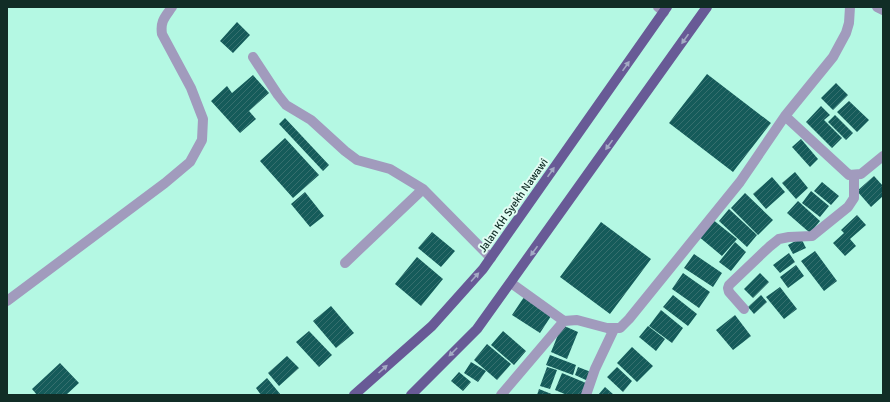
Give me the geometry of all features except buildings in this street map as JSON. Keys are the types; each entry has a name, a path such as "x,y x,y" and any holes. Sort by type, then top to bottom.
{"main road":[{"path":"411,395 477,329 707,7"},
{"name":"Jalan KH Syekh Nawawi","path":"354,395 432,326 483,269 663,9"}],"street":[{"path":"7,301 159,188 190,162 202,140 203,119 191,88 162,34 161,25 164,17 172,7"},
{"path":"511,283 564,321 577,320 614,329 620,328 629,319 740,182 785,116 832,57 846,33 849,23 850,7"},
{"path":"877,7 883,10"},
{"path":"253,56 278,95 286,104 311,120 357,160 390,169 423,189 491,258"},
{"path":"785,116 850,175 861,174 883,156"},
{"path":"744,309 729,292 729,285 779,239 812,236 848,207 854,198 854,175"},
{"path":"345,263 423,189"},
{"path":"501,395 564,321"},
{"path":"586,395 595,369 614,329"}]}
